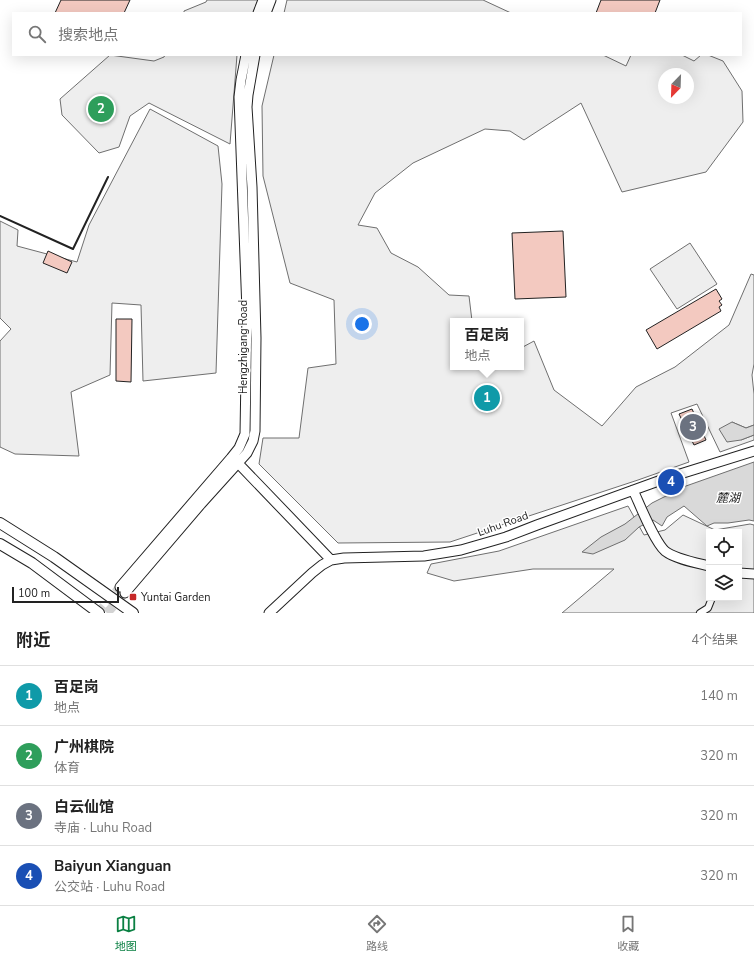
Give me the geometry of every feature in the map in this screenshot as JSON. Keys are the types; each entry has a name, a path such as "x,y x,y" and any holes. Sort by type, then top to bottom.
{"main road":[{"path":"258,12 263,0"},
{"path":"266,12 271,0"},
{"name":"Hengzhigang Road","path":"235,460 243,441 246,424 247,311 240,98 241,80 246,56"},
{"name":"Hengzhigang Road","path":"122,590 235,460 251,447 255,431 256,324 252,187 247,107 255,56"},
{"name":"Luhu Road","path":"270,613 312,573 331,560 344,558 424,556 461,550 506,537 633,490 754,451"},
{"path":"235,460 331,560"},
{"path":"633,490 656,538 665,551 684,560 706,565"},
{"path":"0,523 54,557 133,613"},
{"path":"0,544 32,563 99,613"},
{"path":"742,573 754,574"}],"street":[{"path":"700,613 708,608 711,601"}],"shaded area":[{"path":"207,0 258,0 253,12 184,12 206,2"},
{"path":"287,0 483,0 509,12 284,12"},
{"path":"109,56 154,61 164,56 237,56 230,144 149,103 130,116 119,147 99,153 62,115 60,99"},
{"path":"274,56 605,56 626,66 631,56 684,56 694,61 700,56 710,56 723,61 742,91 743,122 706,172 622,192 581,103 524,140 510,131 485,129 413,163 375,193 358,225 377,228 391,253 418,267 449,295 469,296 472,318 450,318 450,370 524,370 524,346 534,341 554,390 602,426 636,387 675,367 729,325 751,274 754,275 754,364 752,375 754,394 754,425 746,428 732,422 741,440 754,435 754,440 720,452 697,404 671,413 689,462 450,542 338,543 259,464 263,438 299,438 308,368 336,364 334,300 290,283 263,176 262,106"},
{"path":"150,109 218,146 222,184 216,373 143,381 141,305 112,303 110,375 71,392 79,456 15,454 0,447 0,341 11,329 0,318 0,221 18,230 17,246 77,262 89,225"},
{"path":"690,243 717,284 677,309 650,269"},
{"path":"628,506 644,535 665,530 683,515 713,529 706,529 706,601 742,601 742,529 721,529 750,524 754,525 754,613 562,613 614,569 533,569 454,581 427,573 431,564 499,551"}],"water":[{"path":"732,422 746,428 754,425 754,435 741,440 727,442 719,429"},
{"name":"麓湖","path":"754,462 754,521 749,520 714,523 707,526 684,506 667,517 662,526 653,520 639,527 625,540 593,554 582,552 601,537 625,524 652,503 686,486"}],"building":[{"path":"61,0 130,0 124,12 55,12"},
{"path":"601,0 660,0 655,12 596,12"},
{"path":"563,231 566,297 515,299 512,233"},
{"path":"48,251 72,262 67,273 43,263"},
{"path":"716,289 722,299 719,301 722,305 719,307 721,311 657,349 646,330"},
{"path":"116,319 132,319 131,382 116,381"},
{"path":"692,409 706,440 694,445 679,414"}],"tunnel":[{"path":"98,613 120,587"},
{"path":"107,613 125,593"}],"wall":[{"path":"0,216 73,249 108,177"}],"place":[{"name":"广州棋院","path":"101,109"},
{"name":"百足岗","path":"487,398"},
{"name":"白云仙馆","path":"693,427"},
{"name":"Baiyun Xianguan","path":"671,482"},
{"name":"Yuntai Garden","path":"133,597"}]}
